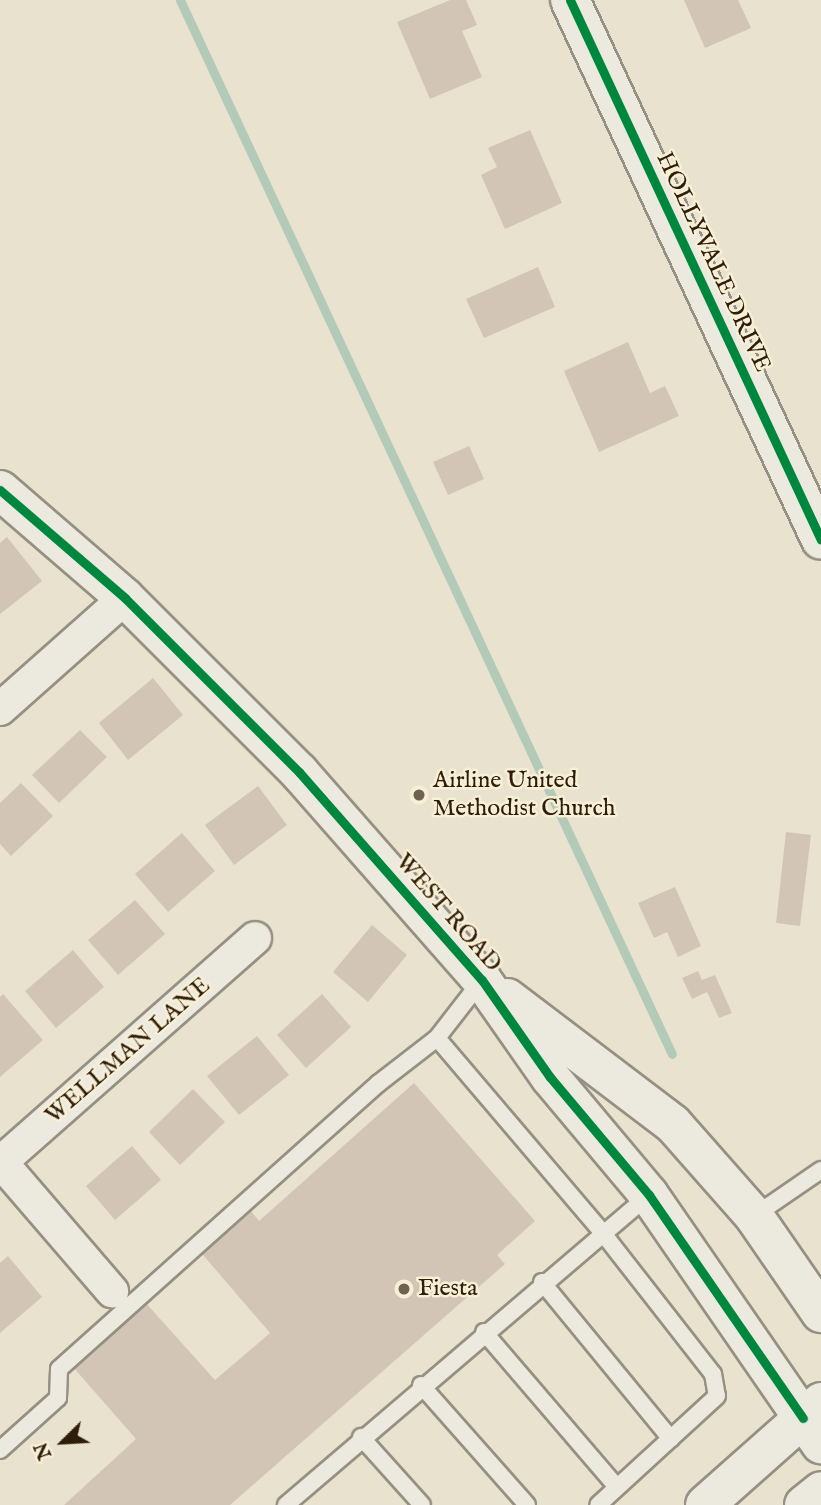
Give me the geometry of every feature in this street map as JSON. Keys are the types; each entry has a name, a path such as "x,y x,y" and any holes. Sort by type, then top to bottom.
{"street":[{"name":"HOLLYVALE DRIVE","path":"570,0 821,540"},
{"name":"WEST ROAD","path":"0,490 125,598 299,772 482,980 550,1077 649,1195 815,1421"},
{"path":"0,709 125,598"},
{"name":"WELLMAN LANE","path":"0,1162 255,938"},
{"name":"WEST ROAD","path":"482,980 673,1124 754,1216 821,1313"},
{"path":"0,1162 112,1291"},
{"path":"705,1505 815,1421"},
{"path":"804,1505 821,1490"}],"lane":[{"path":"0,1450 58,1398 59,1369 379,1083 437,1038 482,980"},
{"path":"437,1038 602,1232 713,1374 717,1396 598,1505"},
{"path":"754,1216 821,1170"},
{"path":"286,1505 421,1385 649,1195"},
{"path":"542,1282 671,1438"},
{"path":"484,1332 617,1487"},
{"path":"421,1385 527,1505"},
{"path":"361,1437 422,1505"},
{"path":"300,1493 312,1505"}],"building":[{"path":"450,0 466,0 477,25 462,31 482,77 430,99 397,22"},
{"path":"684,0 738,0 751,28 705,48"},
{"path":"530,130 562,203 505,229 481,175 497,167 488,148"},
{"path":"538,267 555,307 484,338 466,299"},
{"path":"628,342 650,393 665,386 679,416 599,452 564,371"},
{"path":"469,446 484,479 448,495 433,462"},
{"path":"7,537 42,581 0,614 0,543"},
{"path":"153,678 183,715 128,760 99,723"},
{"path":"80,730 107,757 59,803 32,775"},
{"path":"21,783 53,816 11,856 0,844 0,803"},
{"path":"258,786 287,825 234,865 205,825"},
{"path":"786,832 811,835 800,926 776,923"},
{"path":"182,833 215,871 168,912 135,874"},
{"path":"675,887 701,946 678,957 667,932 654,938 638,903"},
{"path":"135,900 165,934 118,975 88,940"},
{"path":"372,925 407,955 368,1002 333,972"},
{"path":"73,950 104,987 56,1028 25,991"},
{"path":"698,971 702,980 715,975 732,1013 719,1018 707,992 692,999 682,978"},
{"path":"3,994 43,1040 0,1077 0,997"},
{"path":"322,994 351,1027 306,1068 277,1035"},
{"path":"257,1036 289,1075 239,1115 207,1076"},
{"path":"414,1083 535,1221 497,1255 505,1264 230,1505 64,1505 136,1439 73,1367 144,1301 215,1380 270,1333 197,1248 246,1205 259,1221"},
{"path":"193,1089 225,1122 180,1165 149,1132"},
{"path":"132,1146 161,1180 115,1220 86,1186"},
{"path":"8,1256 42,1297 0,1333 0,1263"}],"waterway":[{"path":"180,0 672,1054"}],"cycle path":[{"path":"570,0 821,540"},
{"path":"0,490 125,598 299,772 482,980 550,1077 649,1195 803,1418"}],"place":[{"name":"Airline United Methodist Church","path":"419,795"},
{"name":"Fiesta","path":"404,1289"}]}
